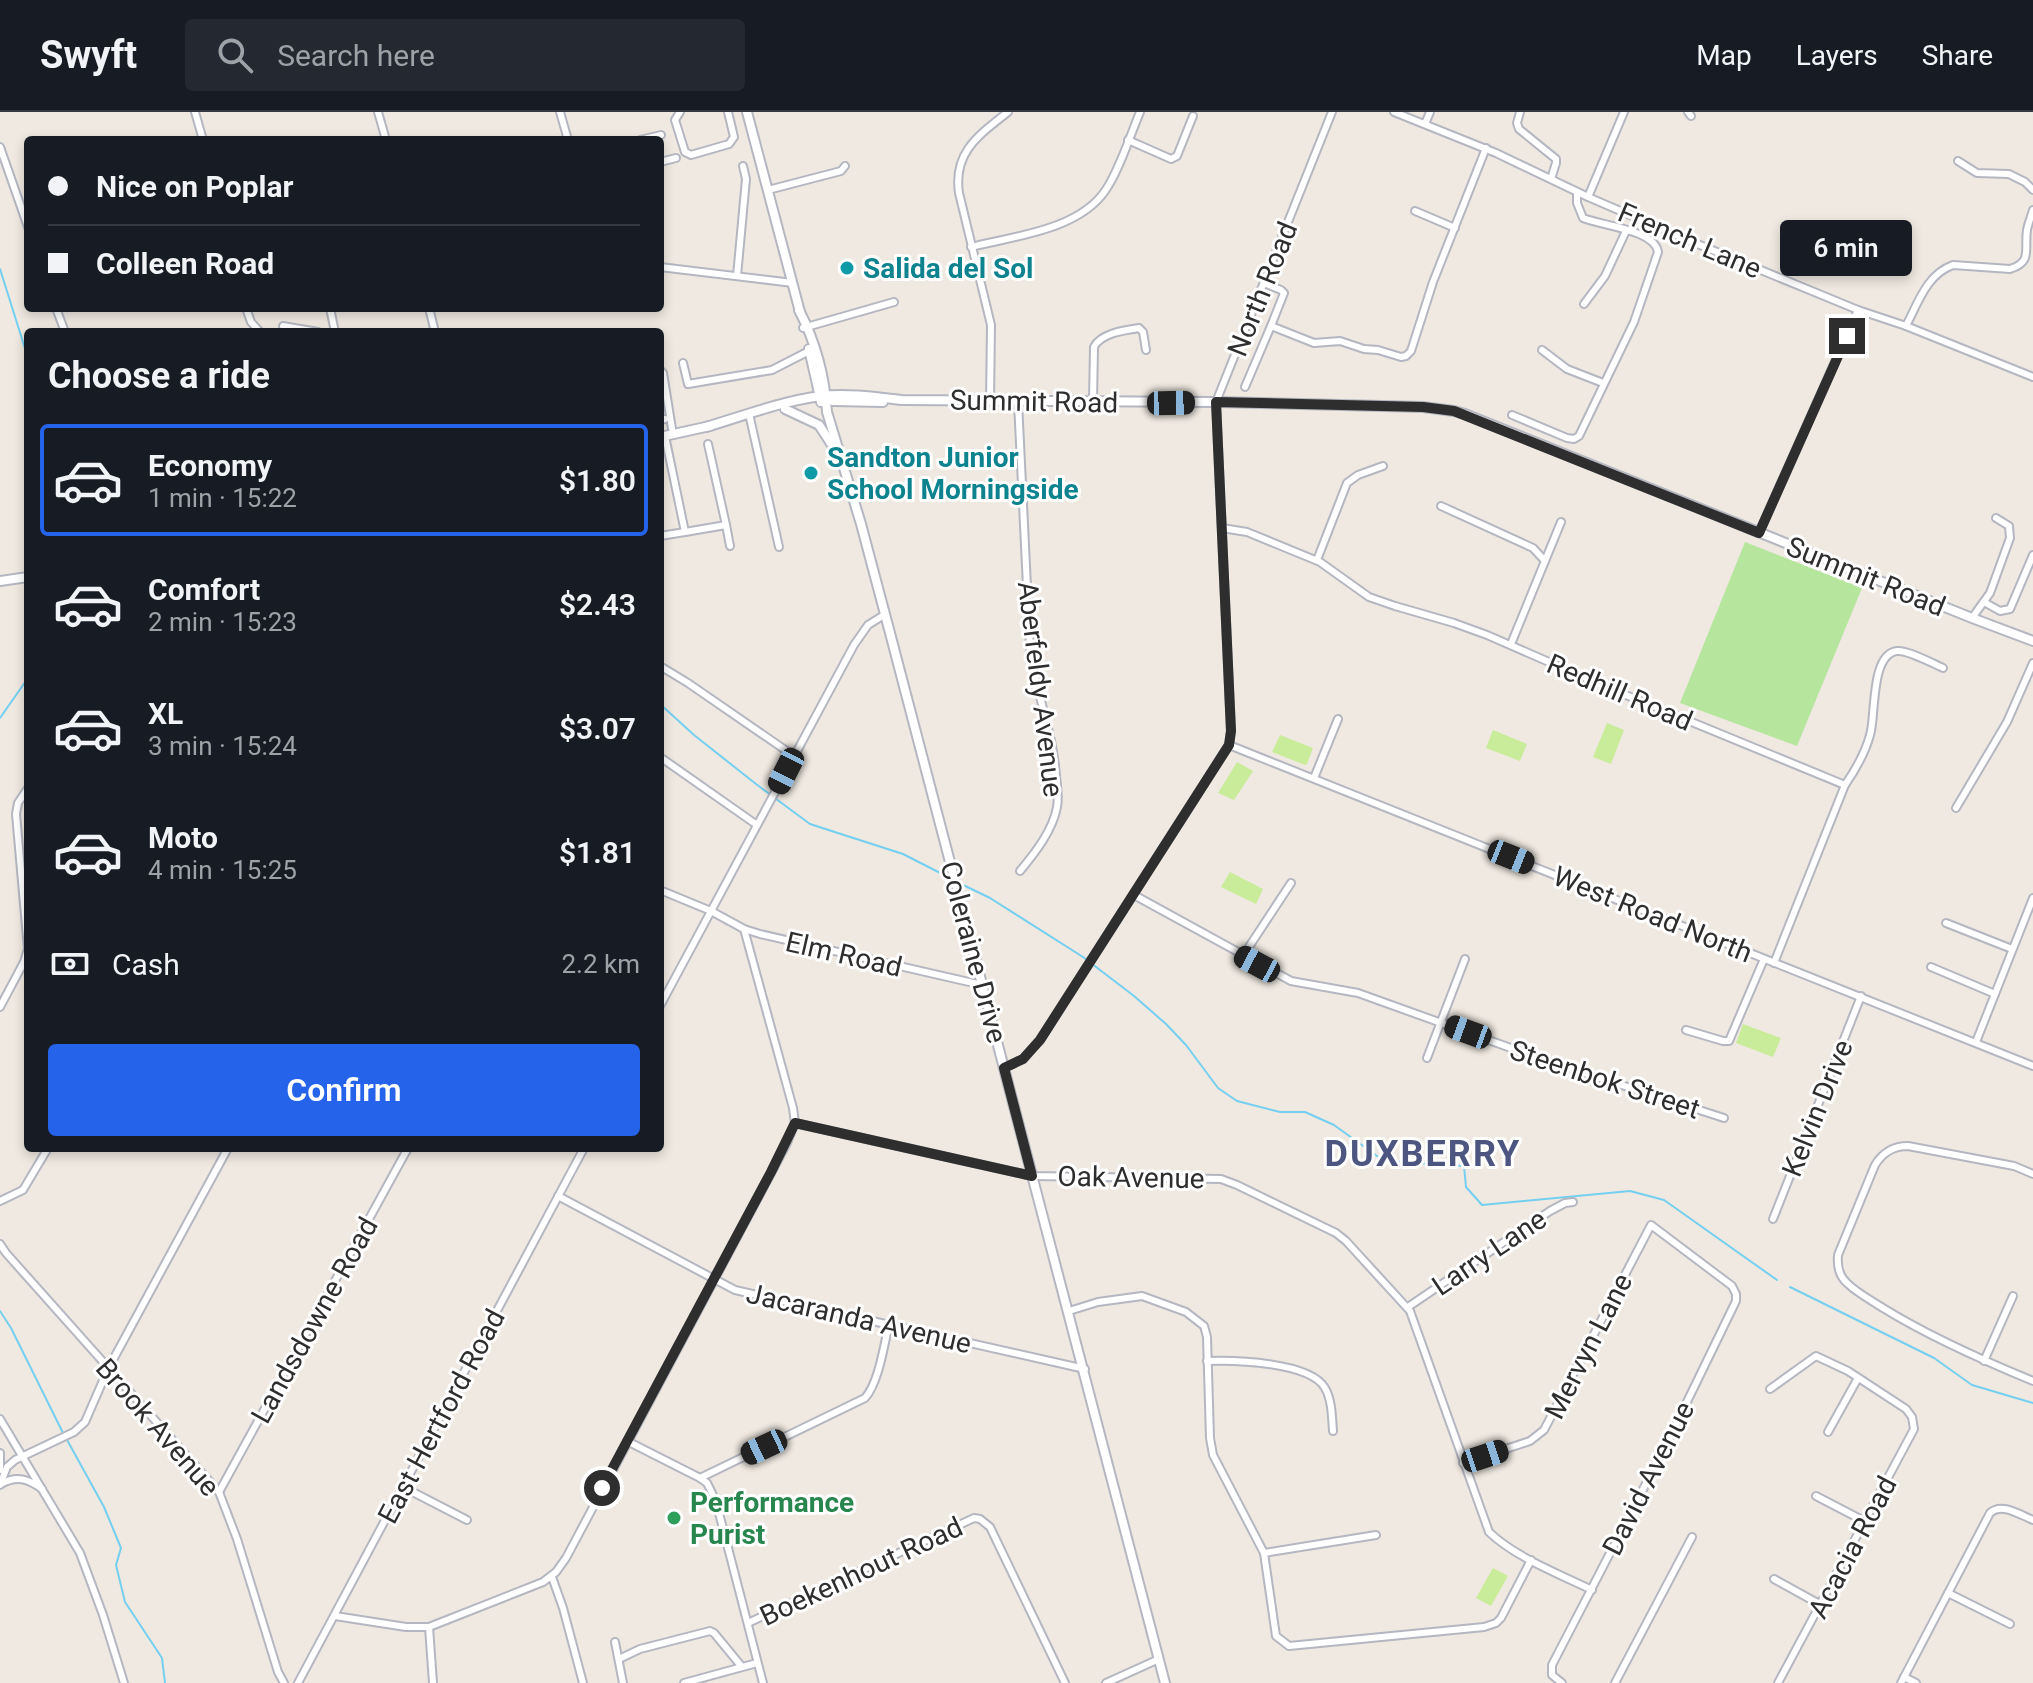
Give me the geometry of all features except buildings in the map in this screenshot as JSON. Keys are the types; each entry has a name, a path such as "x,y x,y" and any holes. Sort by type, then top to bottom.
{"main road":[{"name":"Coleraine Drive","path":"747,112 838,452 861,524 1165,1683"},
{"name":"Summit Road","path":"824,401 871,396 902,400 1216,402 1423,407 1454,411 2033,641"},
{"path":"666,436 824,401"},
{"path":"706,427 780,405 824,401"},
{"path":"785,409 821,426 838,452"},
{"path":"0,581 24,578"}],"street":[{"path":"195,112 202,136"},
{"path":"378,112 385,136"},
{"path":"567,136 561,113 570,112"},
{"path":"680,112 675,120 685,152 691,155 732,141 734,137 728,112"},
{"path":"990,401 991,325 958,183 964,154 972,143 1008,112"},
{"path":"971,247 1064,224 1082,214 1107,189 1140,112"},
{"name":"North Road","path":"1229,745 1231,731 1216,402 1332,112"},
{"name":"French Lane","path":"1394,112 1486,148 1683,238 2033,377"},
{"path":"1425,124 1430,112"},
{"path":"1520,112 1519,129 1556,159 1551,179"},
{"path":"1588,197 1624,112"},
{"path":"1128,140 1174,159 1193,116"},
{"path":"657,136 661,135"},
{"path":"0,147 24,216"},
{"path":"1271,326 1314,343 1340,341 1368,350 1406,356 1411,351 1433,282 1486,148"},
{"path":"664,161 676,158"},
{"path":"1958,161 1977,173 2009,174 2033,190"},
{"path":"737,276 746,179 743,166"},
{"path":"768,190 841,171 845,166"},
{"path":"1512,415 1567,438 1574,439 1582,432 1634,322 1659,250 1650,239 1583,218 1577,203 1577,192"},
{"path":"1906,326 1925,288 1945,268 1953,265 2010,269 2024,263 2028,256 2026,232 2033,210"},
{"path":"1415,211 1455,228"},
{"path":"1584,304 1605,276 1626,231"},
{"path":"664,267 793,283"},
{"path":"1245,387 1284,293 1264,283"},
{"path":"805,328 894,302"},
{"path":"1759,533 1858,310"},
{"path":"283,326 295,328"},
{"path":"1093,402 1094,350 1098,340 1139,328 1143,332 1146,350"},
{"path":"688,384 772,370 809,345"},
{"path":"1542,350 1567,369 1603,383"},
{"path":"683,363 689,393"},
{"name":"Aberfeldy Avenue","path":"1018,402 1030,648 1050,729 1058,794 1057,808 1046,834 1020,871"},
{"path":"664,409 666,436 685,532"},
{"path":"750,418 779,547"},
{"path":"708,444 730,546"},
{"path":"1317,560 1347,483 1358,475 1383,466"},
{"path":"1441,506 1533,548 1545,561"},
{"path":"1972,618 1990,593 2010,538 2009,526 1996,518"},
{"path":"1511,644 1561,522"},
{"path":"664,535 726,525"},
{"name":"Redhill Road","path":"1222,528 1247,532 1317,560 1369,597 1511,644 1604,686 1845,785"},
{"path":"1984,602 2000,611 2010,609 2033,555"},
{"path":"664,999 859,637 868,625 884,615"},
{"path":"1774,963 1845,785 1862,758 1871,734 1875,686 1887,656 1901,651 1943,668"},
{"path":"1956,808 2007,722 2033,663"},
{"path":"664,668 794,756"},
{"path":"1314,778 1338,719"},
{"path":"1004,1068 1023,1059 1036,1046 1229,745"},
{"name":"West Road North","path":"1229,745 2033,1066"},
{"path":"664,760 757,825"},
{"path":"24,794 16,814 24,904"},
{"path":"1243,956 1291,883"},
{"name":"Elm Road","path":"664,892 744,929 774,938 982,985"},
{"name":"Steenbok Street","path":"1134,895 1291,981 1358,993 1572,1069 1724,1118"},
{"path":"1976,1042 2033,898"},
{"path":"1946,923 2012,949"},
{"path":"335,1616 406,1627 429,1627 552,1577 566,1558 795,1123 744,929"},
{"path":"1427,1058 1465,959"},
{"path":"1686,1030 1729,1041 1764,959"},
{"path":"0,1007 24,962"},
{"path":"1931,967 1995,994"},
{"name":"Kelvin Drive","path":"1773,1219 1861,996"},
{"name":"Oak Avenue","path":"795,1123 1032,1176 1221,1179 1339,1235 1408,1307 1489,1532 1499,1542 1592,1590"},
{"path":"2033,1174 2014,1166 1923,1149 1900,1146 1890,1149 1875,1165 1837,1261 1845,1281 1898,1317 1984,1361 2033,1381"},
{"path":"0,1201 19,1193 27,1185 46,1152"},
{"path":"0,1484 7,1467 15,1460 74,1432 86,1420 108,1369 226,1152"},
{"name":"Landsdowne Road","path":"219,1492 406,1152"},
{"name":"East Hertford Road","path":"298,1683 582,1152"},
{"name":"Jacaranda Avenue","path":"558,1196 714,1280 748,1294 1085,1369"},
{"name":"Larry Lane","path":"1408,1307 1550,1211 1573,1202"},
{"name":"Mervyn Lane","path":"1463,1463 1530,1441 1544,1430 1651,1225 1728,1282"},
{"name":"Brook Avenue","path":"0,1244 219,1492 284,1683"},
{"name":"David Avenue","path":"1562,1683 1552,1675 1552,1665 1666,1445 1736,1301 1736,1294 1728,1282"},
{"path":"1069,1311 1127,1296 1142,1296 1186,1312 1204,1326 1213,1455 1264,1553 1276,1636 1282,1642 1294,1647 1491,1625 1501,1618 1531,1560"},
{"path":"1984,1361 2013,1296"},
{"path":"700,1478 869,1396 889,1324"},
{"path":"1770,1389 1816,1356 1858,1378 1828,1432"},
{"path":"1207,1361 1250,1363 1306,1373 1322,1383 1328,1393 1333,1431"},
{"name":"Acacia Road","path":"1778,1683 1914,1429 1912,1417 1906,1409 1858,1378"},
{"path":"0,1419 84,1561 124,1683"},
{"path":"627,1441 707,1483 719,1513 763,1683"},
{"path":"0,1453 0,1470"},
{"path":"0,1484 18,1478 44,1492"},
{"path":"403,1487 467,1520"},
{"path":"1816,1496 1866,1522"},
{"path":"1916,1683 1902,1680 1992,1511 2005,1508 2033,1520"},
{"name":"Boekenhout Road","path":"748,1623 974,1518 980,1519 990,1527 1065,1683"},
{"path":"1264,1553 1376,1535"},
{"path":"1615,1683 1692,1537"},
{"path":"552,1577 583,1683"},
{"path":"1774,1579 1821,1605"},
{"path":"1948,1593 2010,1624"},
{"path":"429,1627 433,1683"},
{"path":"619,1659 640,1649 710,1631 742,1667"},
{"path":"615,1642 623,1683"},
{"path":"1106,1683 1159,1659"},
{"path":"684,1683 757,1663"}],"green space":[{"path":"1745,542 1862,588 1797,746 1680,703"},
{"path":"1607,723 1624,730 1611,764 1593,757"},
{"path":"1493,730 1527,744 1520,761 1486,748"},
{"path":"1280,735 1313,748 1307,764 1272,752"},
{"path":"1237,762 1253,771 1234,800 1218,793"},
{"path":"1230,872 1263,889 1256,904 1221,887"},
{"path":"1743,1024 1781,1038 1773,1057 1736,1043"},
{"path":"1493,1568 1508,1576 1491,1606 1476,1598"}],"waterway":[{"path":"0,269 24,345"},
{"path":"0,718 24,684"},
{"path":"664,708 694,735 810,824 903,854 952,879"},
{"path":"957,882 990,898 1083,957 1134,996 1186,1045 1218,1088 1237,1101 1280,1112 1305,1112 1334,1125 1384,1161 1464,1166 1466,1187 1482,1205 1630,1191 1664,1200 1777,1280"},
{"path":"1790,1287 1934,1358 1972,1385 2033,1403"},
{"path":"0,1311 63,1433"},
{"path":"66,1438 104,1507 121,1548 116,1565 125,1602 162,1658 165,1683"}],"place":[{"name":"Salida del Sol","path":"847,268"},
{"name":"Sandton Junior School Morningside","path":"811,473"},
{"name":"Performance Purist","path":"674,1518"}],"district":[{"name":"DUXBERRY","path":"1423,1153"}],"route":[{"path":"602,1488 795,1123 1032,1176 1004,1068 1023,1059 1040,1040 1229,745 1231,731 1216,402 1446,409 1759,533 1847,336"}]}
